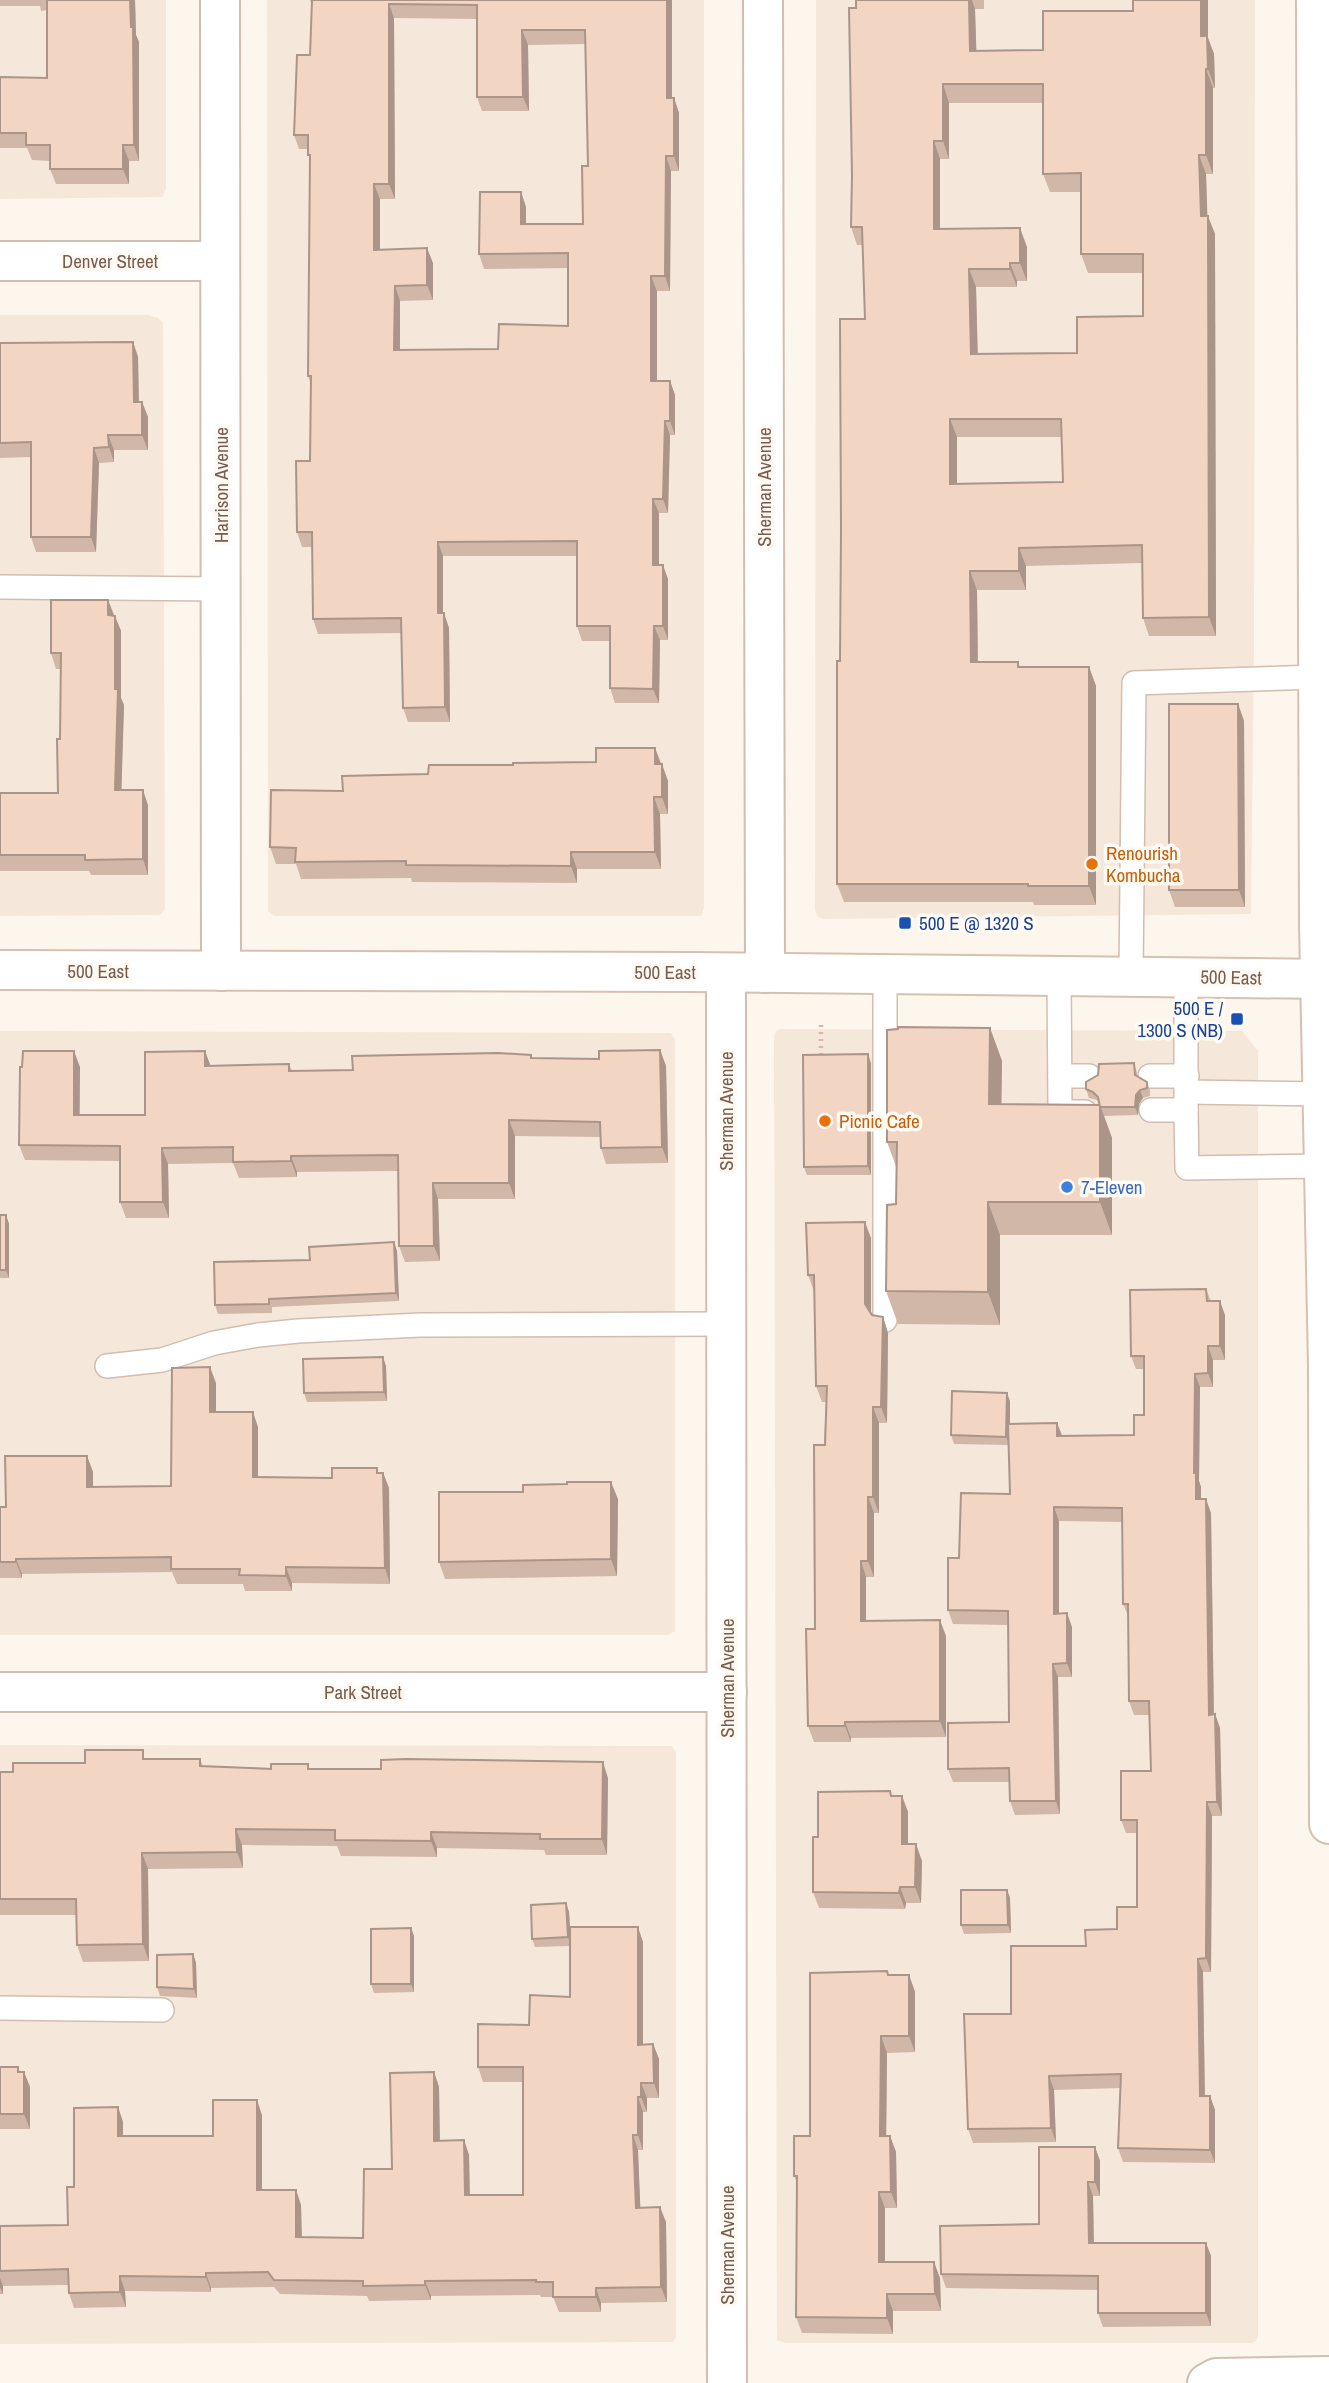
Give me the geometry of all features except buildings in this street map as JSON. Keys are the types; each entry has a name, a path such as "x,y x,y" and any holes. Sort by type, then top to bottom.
{"street":[{"name":"Harrison Avenue","path":"220,0 221,971"},
{"name":"Sherman Avenue","path":"763,0 765,973"},
{"path":"1316,0 1323,640 1318,677 1328,1366 1329,1824"},
{"name":"Denver Street","path":"0,261 220,261"},
{"name":"500 East","path":"0,970 765,973 1324,979"},
{"name":"Sherman Avenue","path":"726,973 727,2383"},
{"name":"Park Street","path":"0,1692 727,1692"},
{"path":"1207,2383 1216,2378 1329,2375"}],"lane":[{"path":"0,587 221,589"},
{"path":"1131,976 1134,683 1318,677"},
{"path":"885,974 885,1320"},
{"path":"1059,975 1060,1112 1089,1112"},
{"path":"1186,976 1187,1168 1325,1166"},
{"path":"1060,1076 1089,1076"},
{"path":"1150,1076 1186,1093 1324,1094"},
{"path":"1151,1110 1186,1093"},
{"path":"107,1366 162,1360 214,1343 298,1331 420,1325 726,1324"},
{"path":"0,2008 162,2010"}],"path":[{"path":"821,1025 821,1064"}],"shaded area":[{"path":"0,0 166,0 166,189 162,197 0,199"},
{"path":"267,0 704,0 704,908 701,916 274,916 268,911"},
{"path":"816,0 1255,0 1251,914 818,917 815,910"},
{"path":"0,315 148,315 163,323 165,909 160,915 0,916"},
{"path":"780,1029 1242,1031 1258,1051 1258,2336 1252,2343 785,2343 777,2340 774,1037"},
{"path":"0,1031 671,1033 675,1040 675,1631 668,1635 0,1635"},
{"path":"0,1745 672,1746 676,1753 676,2337 673,2342 0,2344"}],"place":[{"name":"Renourish Kombucha","path":"1092,864"},
{"name":"500 E @ 1320 S","path":"905,923"},
{"name":"500 E / 1300 S (NB)","path":"1237,1019"},
{"name":"Picnic Cafe","path":"825,1121"},
{"name":"7-Eleven","path":"1067,1187"}]}
